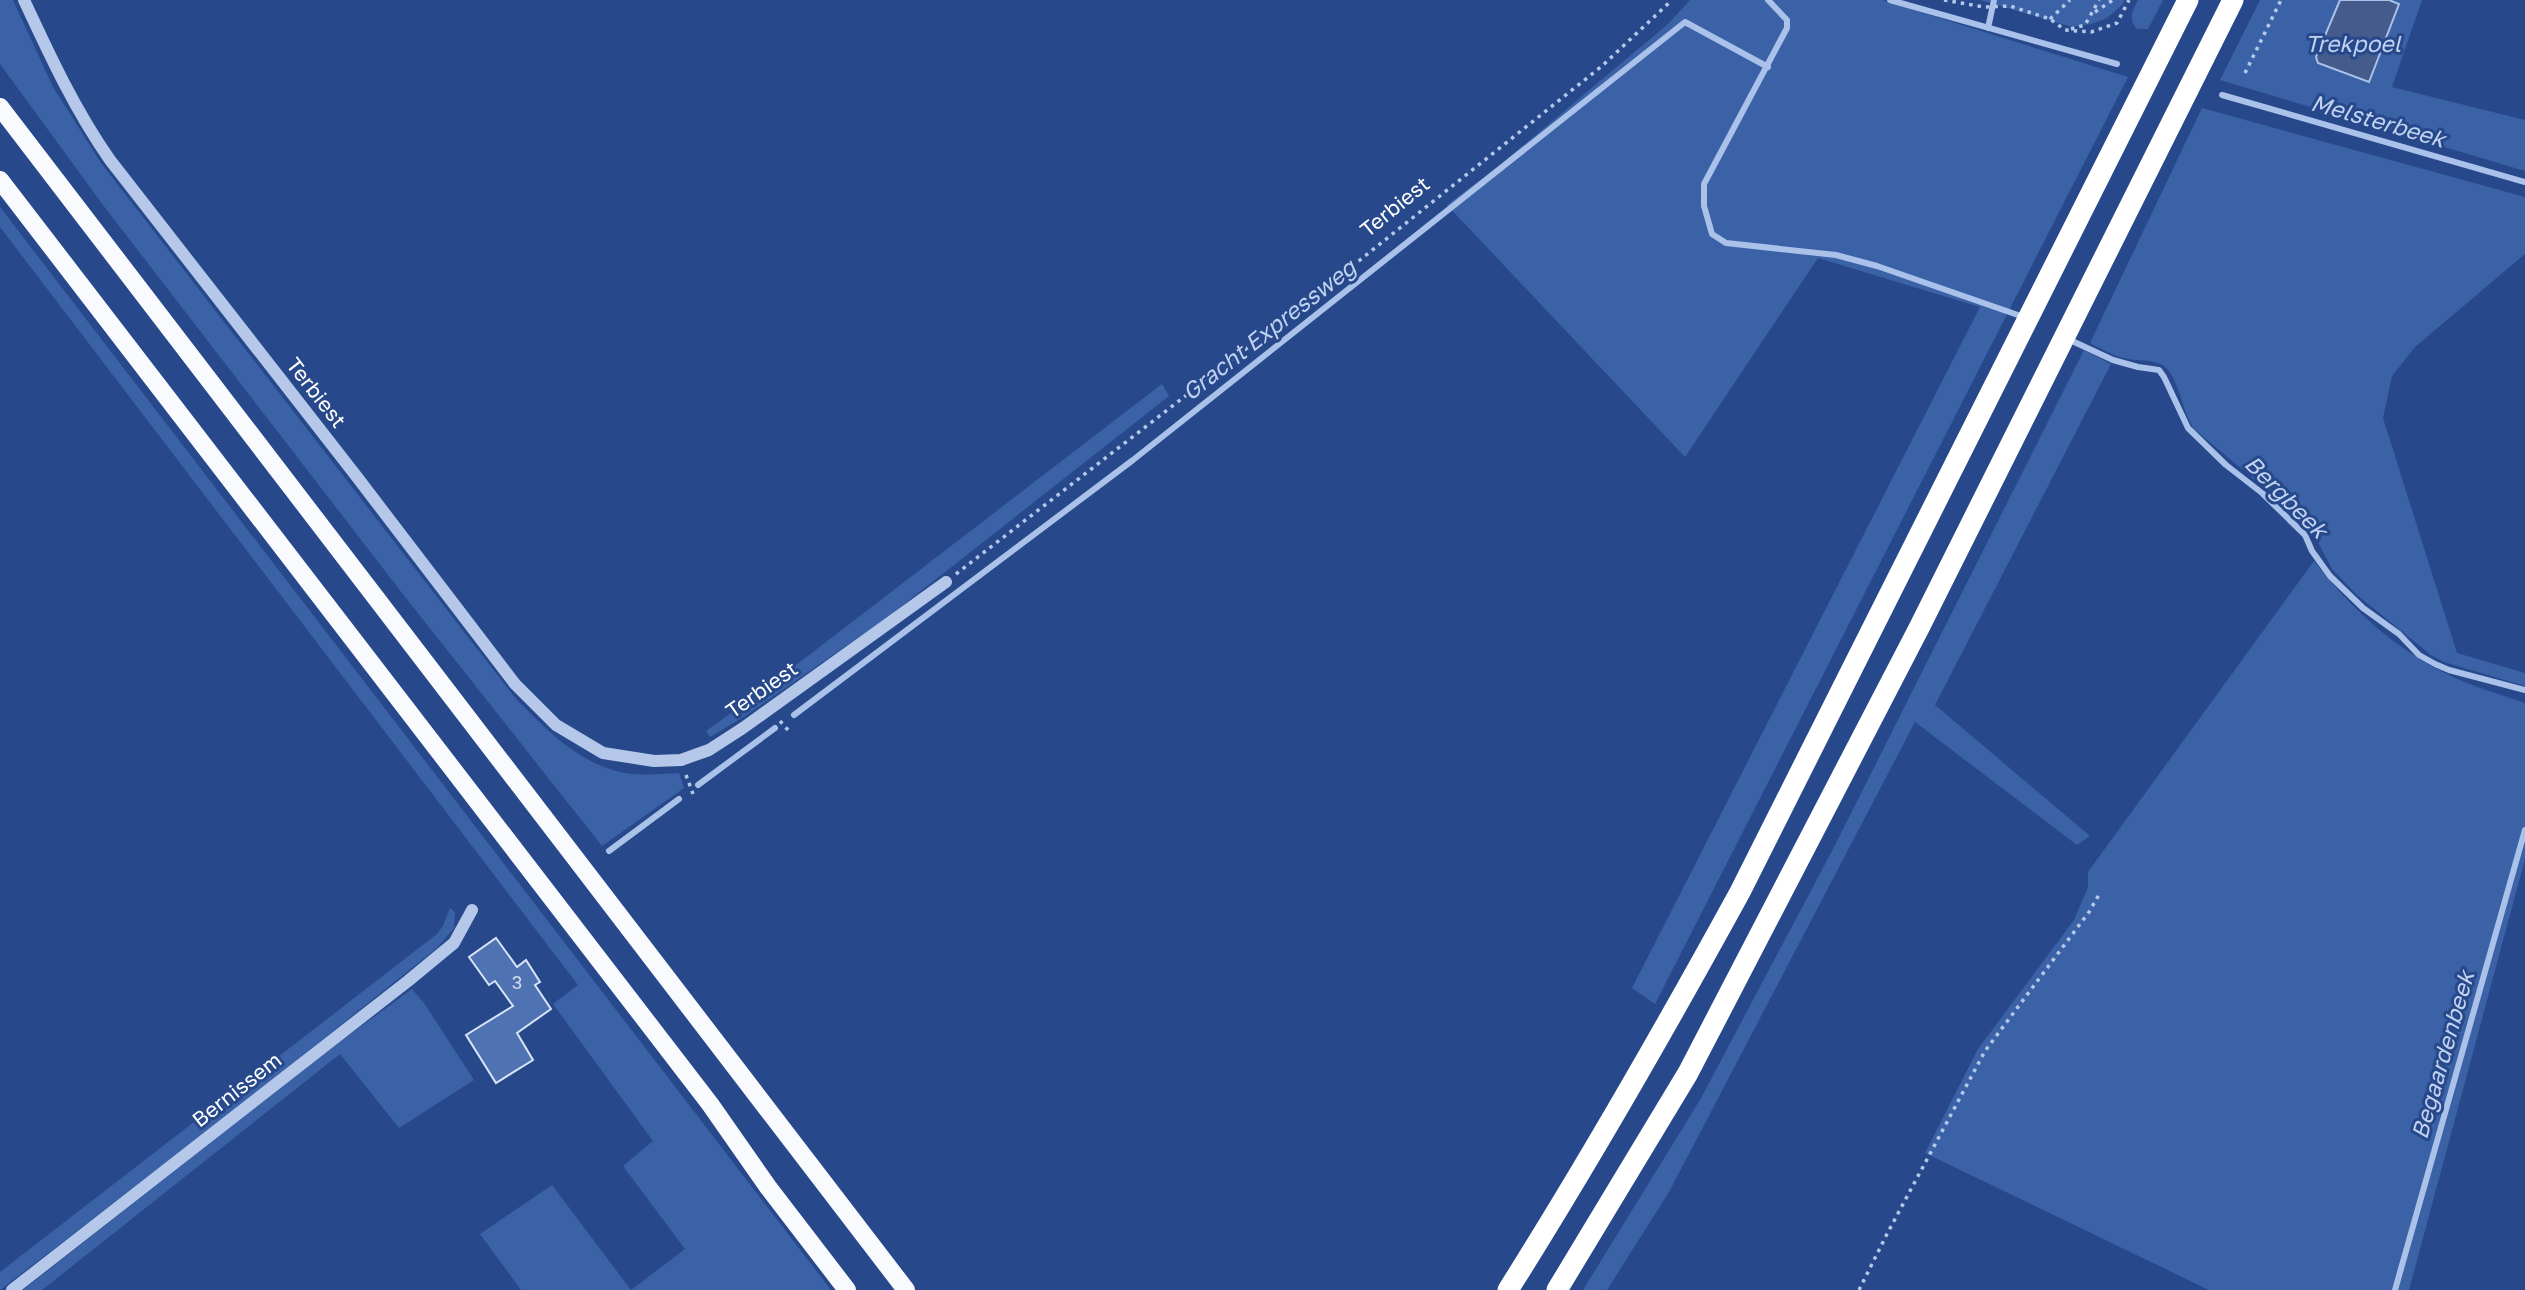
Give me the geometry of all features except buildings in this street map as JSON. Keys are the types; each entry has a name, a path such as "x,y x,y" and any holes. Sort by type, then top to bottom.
{"highway":[{"path":"1508,1290 1584,1170 1663,1034 1740,892 2188,0"},
{"path":"1557,1290 1688,1073 1919,628 2233,0"}],"main road":[{"path":"0,107 906,1290"},
{"path":"0,180 694,1083 768,1187 847,1290"}],"street":[{"name":"Terbiest","path":"24,0 64,86 87,127 110,160 515,684 556,725 603,753 654,761 681,760 709,750 946,582"},
{"name":"Bernissem","path":"12,1290 454,943 472,910"}],"path":[{"name":"Terbiest","path":"946,582 1345,272 1602,66 1671,0"},
{"path":"1944,0 1984,7 2010,6 2050,19 2065,30 2091,32 2117,23 2129,0"},
{"path":"2050,19 2070,0"},
{"path":"2065,30 2085,25 2099,0"},
{"path":"2093,13 2113,0"},
{"path":"2245,73 2281,0"},
{"path":"681,760 693,794"},
{"path":"1859,1290 1985,1051 2089,912 2100,893"}],"shaded area":[{"path":"0,0 13,0 53,87 101,163 516,699 560,741 585,758 629,774 679,773 684,788 602,846 402,593 103,205 0,64"},
{"path":"1690,0 1882,0 2128,77 1655,1004 1632,988 1980,307 1818,258 1685,457 1447,205 1501,164 1668,24"},
{"path":"1980,0 2125,0 2107,18 2072,27"},
{"path":"2138,0 2163,0 2148,29 2137,29 2133,22 2133,12"},
{"path":"2260,0 2340,0 2316,57 2318,62 2399,4 2389,0 2422,0 2392,87 2525,120 2525,171 2220,80"},
{"path":"2202,108 2525,197 2525,254 2415,347 2392,376 2383,418 2457,653 2525,673 2525,686 2444,662 2431,655 2357,595 2332,569 2309,525 2194,429 2167,368 2155,362 2120,357 2090,343"},
{"path":"0,207 831,1290 631,1290 685,1249 623,1166 653,1141 553,1004 578,985 0,227"},
{"path":"2084,350 2111,364 1935,705 2090,836 2077,845 1915,722 1669,1192 1607,1290 1583,1290 1700,1100 1832,851"},
{"path":"1162,384 1169,396 889,616 745,716 710,737 706,731 770,685"},
{"path":"2314,561 2358,611 2410,653 2458,679 2525,703 2525,859 2409,1290 2209,1290 1925,1153 1978,1049 2074,920 2088,887 2088,872"},
{"path":"450,908 455,912 454,928 437,948 223,1119 0,1290 0,1272 437,934"},
{"path":"412,989 474,1080 399,1128 340,1054 42,1290 23,1290 334,1046"},
{"path":"552,1185 631,1290 521,1290 480,1234"}],"water":[{"name":"Trekpoel","path":"2340,0 2389,0 2399,4 2369,82 2318,63 2316,57"}],"waterway":[{"name":"Bergbeek","path":"1768,0 1787,20 1787,28 1704,184 1704,206 1712,234 1726,243 1836,255 1877,266 2018,315"},
{"name":"Melsterbeek","path":"1890,0 2117,64"},
{"path":"1988,28 1994,0"},
{"name":"Gracht Expressweg","path":"794,715 1133,460 1685,22 1768,67"},
{"name":"Melsterbeek","path":"2222,95 2525,182"},
{"name":"Bergbeek","path":"2070,340 2113,360 2159,370 2188,428 2305,535 2312,551 2330,576 2363,608 2399,634 2419,655 2449,670 2525,690"},
{"name":"Gracht Expressweg","path":"698,785 775,728"},
{"name":"Gracht Expressweg","path":"609,851 679,799"},
{"name":"Begaardenbeek","path":"2395,1290 2525,830"}]}
